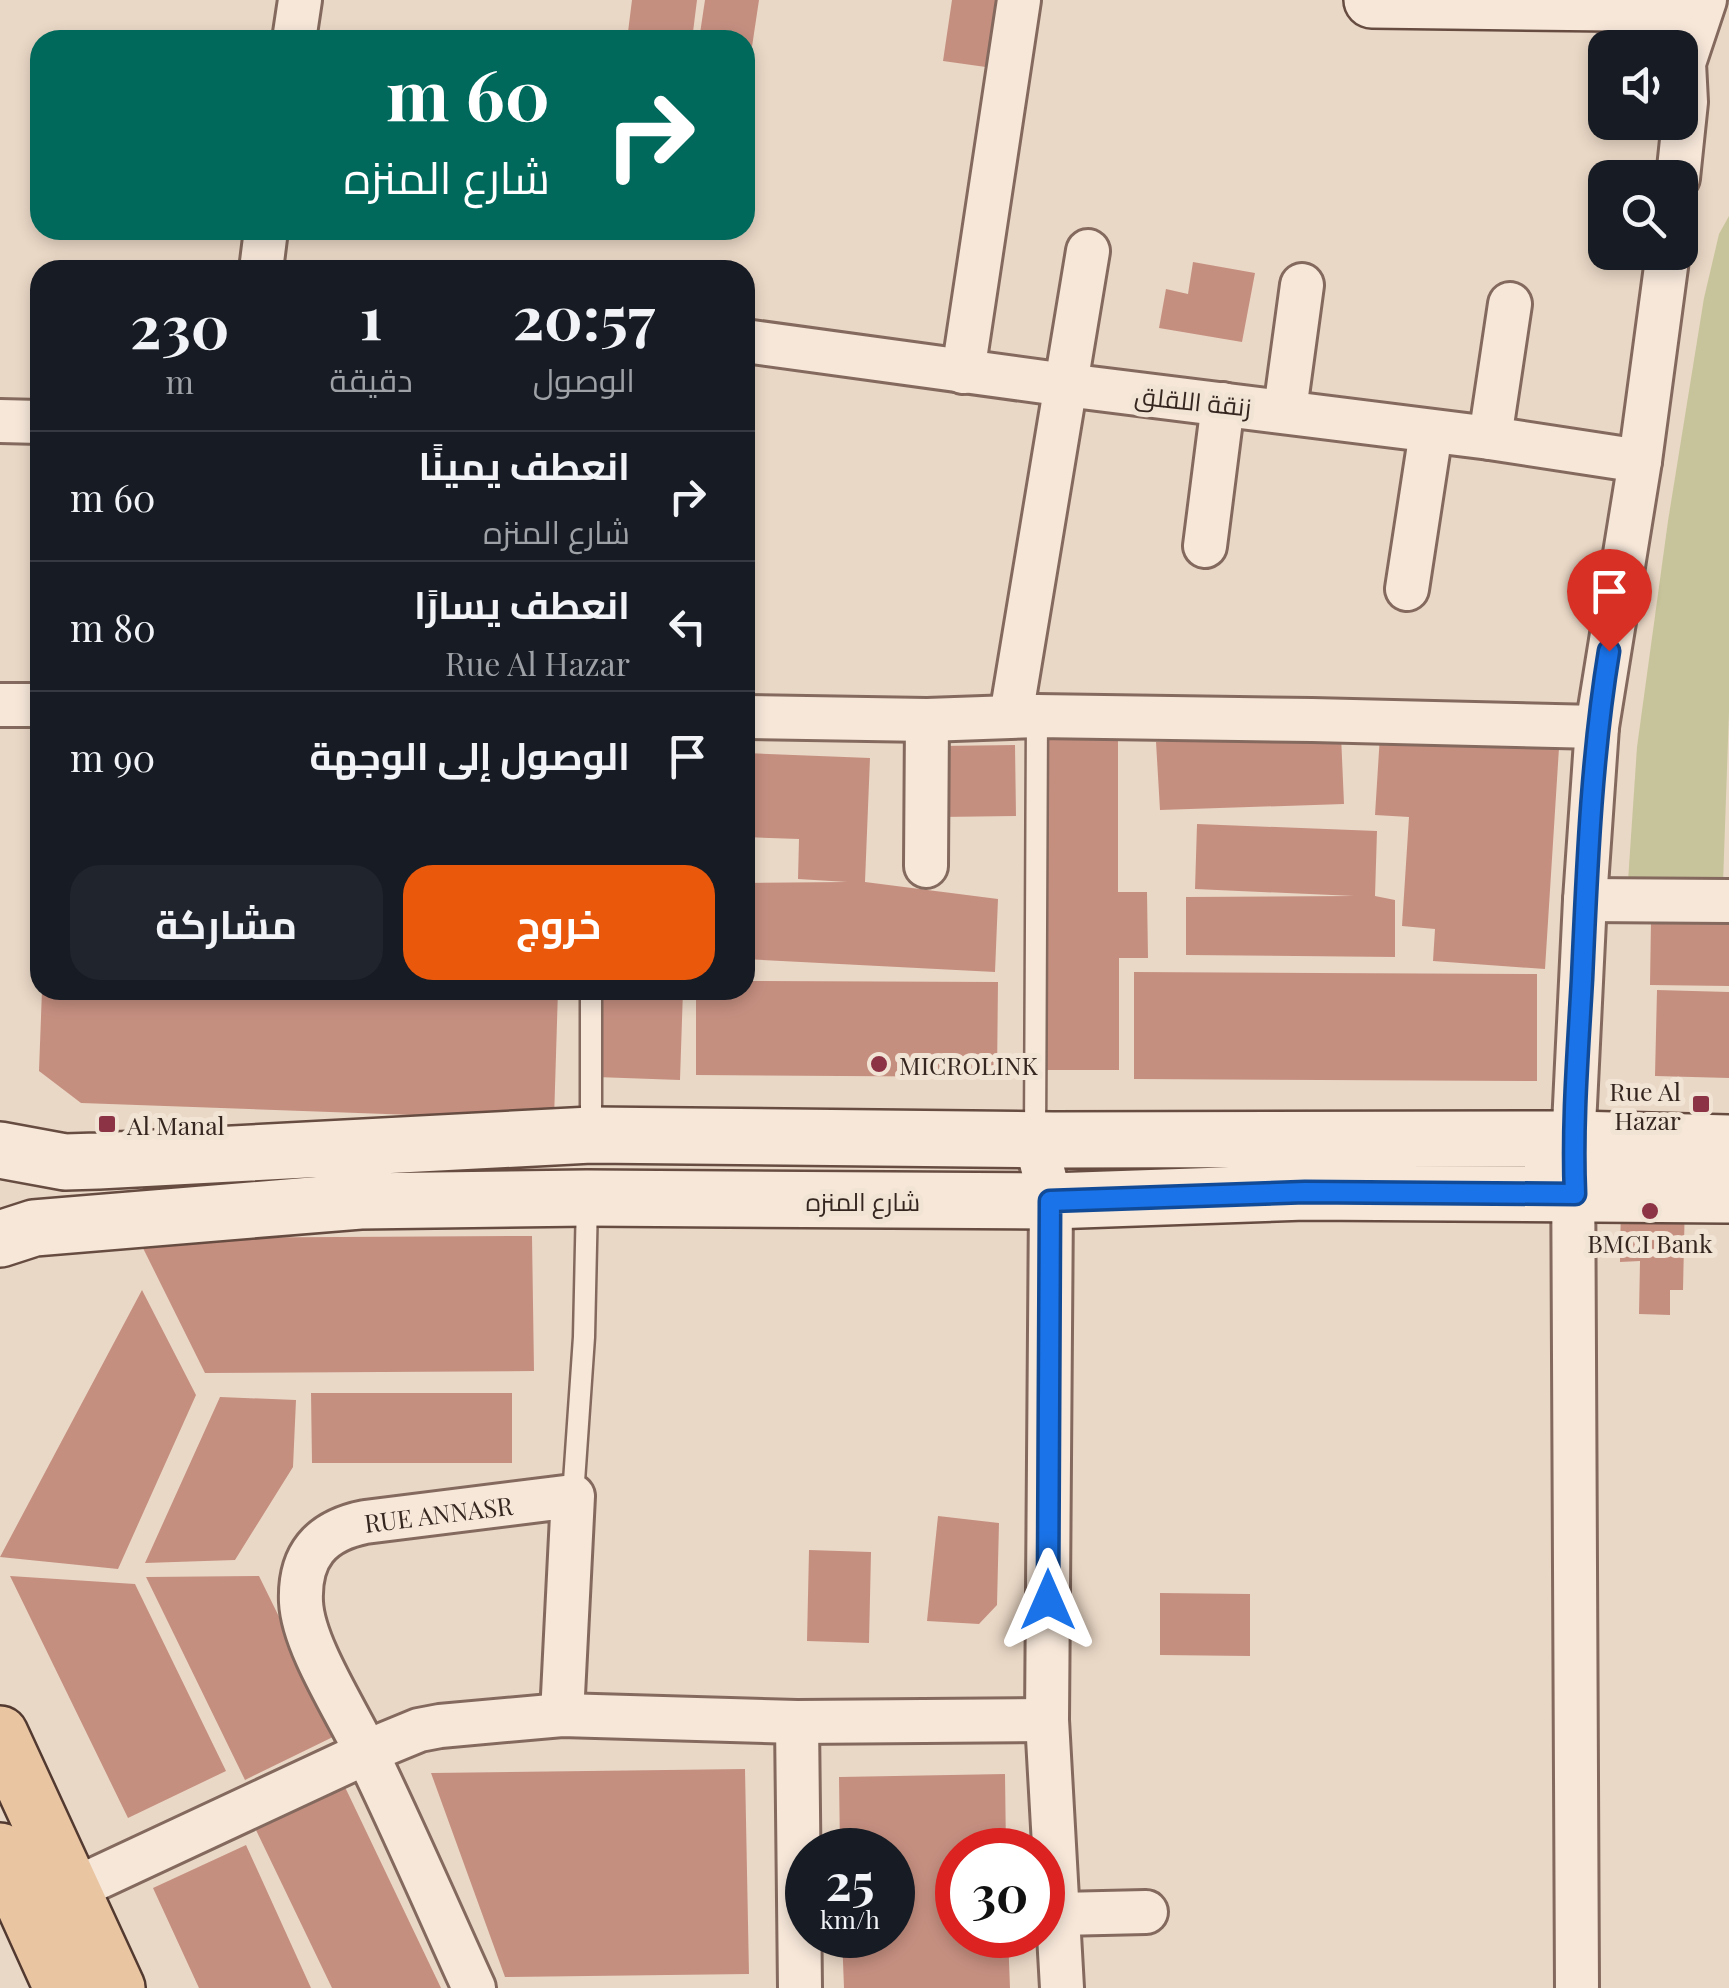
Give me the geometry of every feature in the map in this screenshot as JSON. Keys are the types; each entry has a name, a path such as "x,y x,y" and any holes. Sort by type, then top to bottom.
{"main road":[{"path":"0,1734 117,1988"},
{"path":"0,1851 62,1988"}],"street":[{"path":"296,30 300,0"},
{"path":"963,372 1018,0"},
{"path":"1372,0 1670,0"},
{"path":"1690,30 1704,0"},
{"path":"1614,2 1652,30"},
{"path":"1024,716 1066,385 1088,251"},
{"path":"1577,1988 1574,1139 1586,900 1597,727 1640,461 1666,270"},
{"path":"1285,410 1302,285"},
{"path":"1490,438 1510,304"},
{"name":"زنقة اللقلق","path":"755,341 963,372 1285,410 1640,461"},
{"path":"1205,546 1223,404"},
{"path":"0,421 30,422"},
{"path":"1408,588 1431,432"},
{"path":"0,706 30,704"},
{"path":"755,717 927,720 1024,716 1597,727"},
{"path":"926,866 927,720"},
{"path":"1586,900 1729,902"},
{"path":"0,1150 47,1160 98,1162 591,1135 1574,1139 1729,1144"},
{"path":"1035,1139 1050,1201 1047,1720 1054,1828"},
{"name":"شارع المنزه","path":"0,1239 34,1228 360,1201 1050,1201 1305,1192 1729,1195"},
{"path":"562,1715 573,1496"},
{"name":"RUE ANNASR","path":"474,1988 367,1752 310,1638 303,1618 303,1579 316,1544 346,1526 573,1496"},
{"path":"72,1890 420,1730 562,1715 797,1722 1047,1720"},
{"path":"797,1722 800,1988"},
{"path":"1065,1914 1146,1912"},
{"path":"1061,1958 1062,1988"}],"lane":[{"path":"1024,716 1035,1139"},
{"path":"591,1000 591,1135"},
{"path":"573,1496 588,1198"}],"shaded area":[{"path":"1729,216 1729,712 1723,884 1628,881 1637,747 1668,521 1704,298 1719,234"}],"building":[{"path":"632,0 697,0 693,30 628,30"},
{"path":"705,0 759,0 754,30 700,30"},
{"path":"952,0 1002,0 1000,69 943,61"},
{"path":"1193,262 1255,273 1242,342 1159,328 1166,289 1188,294"},
{"path":"1118,733 1118,892 1147,892 1148,958 1119,958 1119,1070 1046,1070 1045,734"},
{"path":"1341,735 1344,804 1160,810 1156,742"},
{"path":"1380,735 1559,748 1545,969 1433,961 1435,929 1402,926 1409,817 1375,815"},
{"path":"1015,745 1016,816 941,817 940,746"},
{"path":"755,753 870,758 865,882 998,899 995,972 755,960 755,883 847,882 798,879 799,839 755,837"},
{"path":"1197,824 1377,831 1375,896 1395,900 1395,957 1186,955 1186,897 1354,896 1195,889"},
{"path":"1651,921 1729,922 1729,986 1650,985"},
{"path":"1134,972 1537,974 1537,1081 1134,1079"},
{"path":"755,981 998,982 997,1077 696,1075 696,1000 755,1000"},
{"path":"1657,990 1729,992 1729,1078 1655,1076"},
{"path":"42,1000 558,1000 554,1120 81,1103 39,1071"},
{"path":"598,1000 683,1000 680,1080 596,1077"},
{"path":"1621,1198 1685,1199 1683,1290 1670,1290 1670,1315 1639,1314 1640,1261 1620,1262"},
{"path":"532,1236 534,1371 205,1373 138,1238"},
{"path":"142,1290 196,1395 118,1569 0,1557"},
{"path":"311,1393 512,1393 512,1463 312,1463"},
{"path":"220,1397 296,1400 293,1467 235,1560 145,1563"},
{"path":"938,1516 999,1523 997,1605 979,1624 927,1621"},
{"path":"809,1550 871,1552 869,1643 807,1641"},
{"path":"10,1576 135,1584 226,1771 128,1818"},
{"path":"259,1576 337,1735 245,1780 146,1577"},
{"path":"1160,1593 1250,1594 1250,1656 1160,1655"},
{"path":"745,1769 749,1974 505,1977 431,1773"},
{"path":"1005,1774 1006,1828 935,1828 935,1958 1009,1958 1010,1988 844,1988 843,1958 915,1958 915,1828 840,1828 839,1777"},
{"path":"344,1785 441,1988 332,1988 255,1828"},
{"path":"246,1845 311,1988 199,1988 153,1888"}],"place":[{"name":"MICROLINK","path":"879,1064"},
{"name":"Rue Al Hazar","path":"1701,1104"},
{"name":"Al Manal","path":"107,1124"},
{"name":"BMCI Bank","path":"1650,1211"}],"route":[{"path":"1048,1600 1050,1201 1305,1192 1575,1194 1586,900 1597,727 1609,651"}]}
